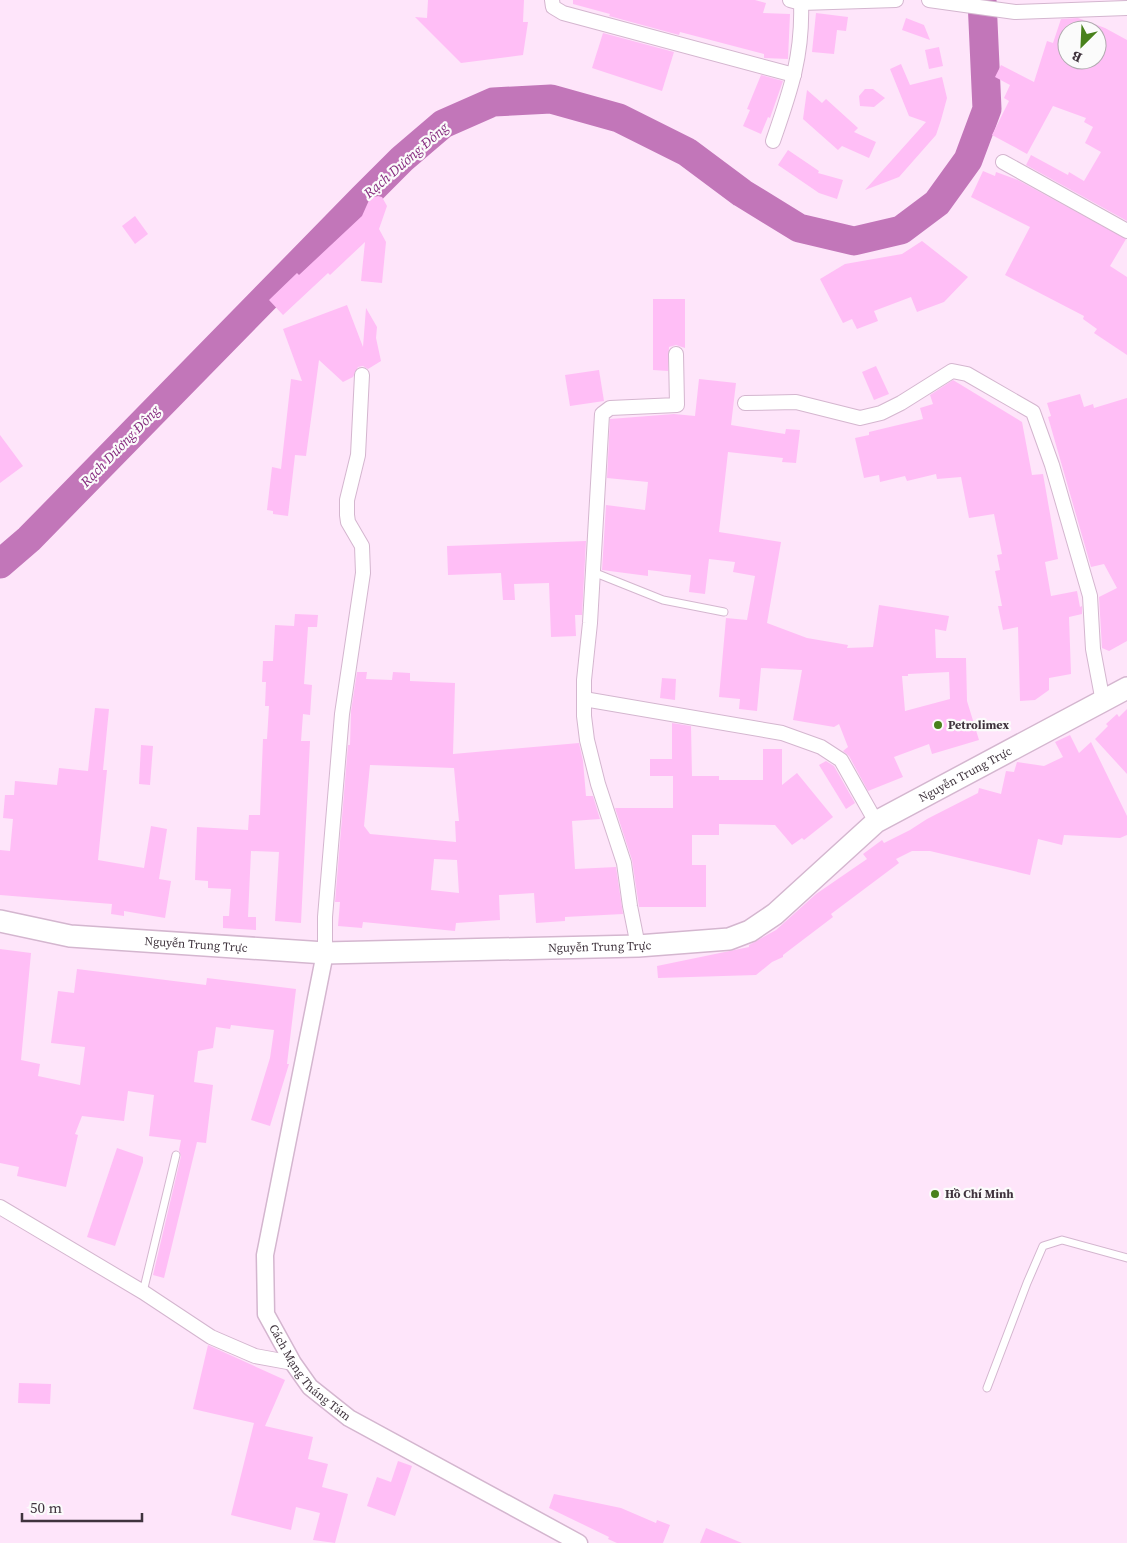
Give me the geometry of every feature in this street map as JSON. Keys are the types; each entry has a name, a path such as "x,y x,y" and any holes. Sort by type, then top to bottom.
{"main road":[{"name":"Nguyễn Trung Trực","path":"0,921 70,936 325,953 638,946 728,940 750,931 775,914 876,822 1127,688"}],"street":[{"path":"552,0 553,7 564,13 794,75"},
{"path":"773,141 799,57 802,28 797,1 896,0"},
{"path":"929,0 1015,12 1127,8"},
{"path":"1003,162 1127,230"},
{"path":"638,946 624,863 587,740 584,699 602,414 610,408 677,405 676,354"},
{"path":"745,403 796,402 860,418 881,413 901,403 952,371 967,374 1033,412 1052,465 1090,596 1093,649 1103,702"},
{"path":"325,953 325,918 342,714 363,573 362,546 346,515 347,500 358,455 362,376"},
{"path":"584,699 782,733 821,747 841,760 876,822"},
{"name":"Cách Mạng Tháng Tám","path":"325,953 266,1255 266,1314 293,1364 310,1388 349,1418 579,1543"},
{"path":"0,1208 143,1292 231,1348 255,1356 293,1364"}],"lane":[{"path":"592,572 663,600 724,612"},
{"path":"143,1292 176,1155"},
{"path":"987,1388 1043,1246 1062,1240 1127,1258"}],"building":[{"path":"428,0 524,0 523,22 528,22 523,55 461,63 415,17 427,18"},
{"path":"573,0 755,0 766,3 763,13 790,14 788,59 764,58 764,54 680,32 679,35 609,16 610,14 573,4"},
{"path":"816,13 848,17 846,31 837,30 834,54 812,52"},
{"path":"906,18 924,25 930,40 902,30"},
{"path":"1078,18 1083,20 1061,20"},
{"path":"1107,29 1127,40 1127,221 1026,165 1031,155 1068,175 1069,172 1084,181 1101,152 1085,143 1093,127 1084,122 1086,118 1053,106 1027,154 992,135 1009,101 1004,98 1010,85 995,77 1001,65 1034,82 1047,41 1053,43 1057,31 1057,70 1107,70"},
{"path":"603,33 674,52 662,91 592,68"},
{"path":"939,47 943,66 929,69 925,50"},
{"path":"901,64 910,85 942,77 947,98 941,120 936,135 899,177 865,190 926,122 909,116 890,69"},
{"path":"761,75 783,81 770,118 768,117 761,134 743,126 750,110 747,109"},
{"path":"865,89 873,89 885,98 874,107 860,106 859,96"},
{"path":"807,90 822,103 826,99 858,128 854,132 876,142 869,158 842,146 838,150 803,119"},
{"path":"788,150 819,171 818,173 843,180 837,199 819,193 778,165"},
{"path":"983,171 995,176 996,172 1018,180 1126,239 1110,266 1127,277 1127,355 1094,333 1097,329 1083,319 1084,316 1005,275 1030,227 971,197"},
{"path":"382,197 387,206 379,229 386,242 382,283 361,281 365,242 283,315 269,300 297,273 299,275 362,216 370,198"},
{"path":"135,216 148,234 135,244 122,226"},
{"path":"922,241 968,277 944,302 917,312 911,297 874,311 878,321 857,329 852,319 843,323 820,279 845,264 902,254"},
{"path":"653,299 685,299 685,348 676,345 669,347 668,371 653,370"},
{"path":"347,305 363,347 366,308 377,327 376,338 381,361 368,369 363,366 358,367 353,377 343,382 319,360 306,456 295,455 288,516 273,514 273,511 267,510 272,467 281,469 291,379 302,381 283,329"},
{"path":"876,366 889,394 874,400 862,372"},
{"path":"599,370 604,401 570,406 565,375"},
{"path":"699,379 736,383 731,425 785,434 786,429 800,430 796,463 782,462 783,458 728,452 719,532 781,542 767,623 807,638 848,645 847,648 873,647 879,605 949,616 946,631 935,629 936,658 966,658 967,701 979,740 932,754 929,744 894,757 903,777 868,791 849,756 843,751 848,747 839,724 834,727 793,720 802,670 761,668 757,711 739,709 740,699 719,697 726,618 747,620 755,576 733,572 735,562 709,559 705,594 689,592 691,575 648,570 648,576 602,570 606,505 645,510 648,482 607,478 610,419 674,414 695,416","holes":["949,672 950,699 905,711 902,676"]},
{"path":"953,380 1022,422 1032,475 1043,474 1058,559 1045,562 1051,596 1077,591 1080,607 1082,606 1082,614 1069,617 1071,674 1049,678 1049,690 1035,700 1020,701 1018,627 1003,630 998,606 1002,606 995,571 1000,570 997,555 1002,554 994,514 969,518 961,477 937,479 936,474 907,481 905,476 880,482 879,475 864,478 855,438 869,435 869,432 923,419 920,408 933,404 930,395"},
{"path":"1080,394 1084,407 1093,404 1094,408 1127,398 1127,641 1109,651 1102,648 1099,597 1117,588 1104,564 1091,567 1048,417 1051,416 1047,403"},
{"path":"0,435 23,466 0,483"},
{"path":"586,541 582,615 575,615 576,636 551,637 549,583 514,584 515,600 503,600 501,573 448,575 447,546"},
{"path":"295,614 318,615 317,627 308,627 304,684 312,685 310,715 303,714 301,741 310,741 301,923 275,921 279,852 251,851 248,917 256,917 256,930 223,928 223,916 229,916 231,889 208,888 208,881 195,880 197,827 248,830 249,815 260,815 263,739 267,739 269,706 265,706 266,682 262,682 263,661 273,661 275,625 294,626"},
{"path":"357,672 367,672 366,679 392,680 393,672 410,673 410,681 455,683 453,754 579,743 583,761 586,796 593,796 600,819 572,821 575,869 616,867 623,914 565,917 565,921 536,923 534,893 499,895 500,920 456,923 455,931 363,922 362,928 338,926 340,902 335,902 348,745 350,745 351,711","holes":["370,765 454,768 459,821 455,821 456,842 370,834 364,826","434,859 457,860 459,893 431,890"]},
{"path":"662,678 676,679 675,700 660,698"},
{"path":"95,708 109,709 103,770 107,770 98,860 144,868 151,826 167,829 159,879 171,881 165,918 124,911 124,916 111,914 112,904 0,895 0,850 10,851 13,819 3,818 5,795 14,795 15,781 57,785 59,768 88,771"},
{"path":"1127,709 1127,774 1095,739 1108,726 1106,724 1117,714 1119,717"},
{"path":"672,723 691,726 692,776 719,776 719,780 763,780 763,749 782,749 782,785 797,773 833,817 804,840 802,838 792,845 775,825 719,824 719,835 692,835 692,865 706,865 706,907 639,907 632,860 615,808 673,808 673,776 650,776 650,759 672,759"},
{"path":"1070,735 1079,753 1091,742 1127,816 1127,835 1120,838 1064,835 1062,845 1038,839 1030,875 930,851 912,851 896,859 899,863 831,914 833,917 783,955 783,957 772,962 756,975 658,978 657,966 749,947 749,945 776,930 816,894 867,859 863,854 882,840 884,843 910,830 927,819 978,793 979,788 1001,794 1006,771 1014,772 1017,762 1044,766 1063,757 1055,742"},
{"path":"141,745 153,746 150,785 139,784"},
{"path":"826,761 834,766 855,803 846,809 819,765"},
{"path":"0,949 31,953 21,1060 40,1064 38,1076 80,1085 85,1047 51,1043 58,991 74,993 77,969 206,985 207,978 296,989 287,1064 289,1064 270,1126 251,1120 270,1058 274,1030 231,1025 230,1029 216,1027 213,1048 198,1051 194,1082 213,1085 206,1143 197,1142 164,1278 153,1275 181,1156 179,1150 181,1140 149,1136 154,1095 128,1091 124,1121 82,1116 75,1134 78,1135 66,1187 17,1176 19,1167 0,1163"},
{"path":"117,1148 143,1157 143,1162 115,1246 87,1237"},
{"path":"208,1345 285,1380 265,1426 313,1437 308,1459 328,1464 322,1487 348,1494 335,1543 313,1540 320,1513 296,1507 291,1530 231,1515 254,1423 193,1409"},
{"path":"19,1383 51,1384 50,1404 18,1403"},
{"path":"398,1461 412,1466 395,1516 367,1506 377,1477 391,1482"},
{"path":"554,1494 621,1508 656,1523 657,1520 670,1525 663,1543 617,1543 608,1539 609,1537 549,1508"},
{"path":"706,1528 742,1543 700,1543"}],"waterway":[{"name":"Rạch Dương Đông","path":"0,564 29,539 402,159 443,124 493,102 551,99 619,118 687,152 742,193 799,228 854,241 901,230 937,203 968,160 987,109 982,0"}],"place":[{"name":"Petrolimex","path":"938,725"},
{"name":"Hồ Chí Minh","path":"935,1194"}]}
